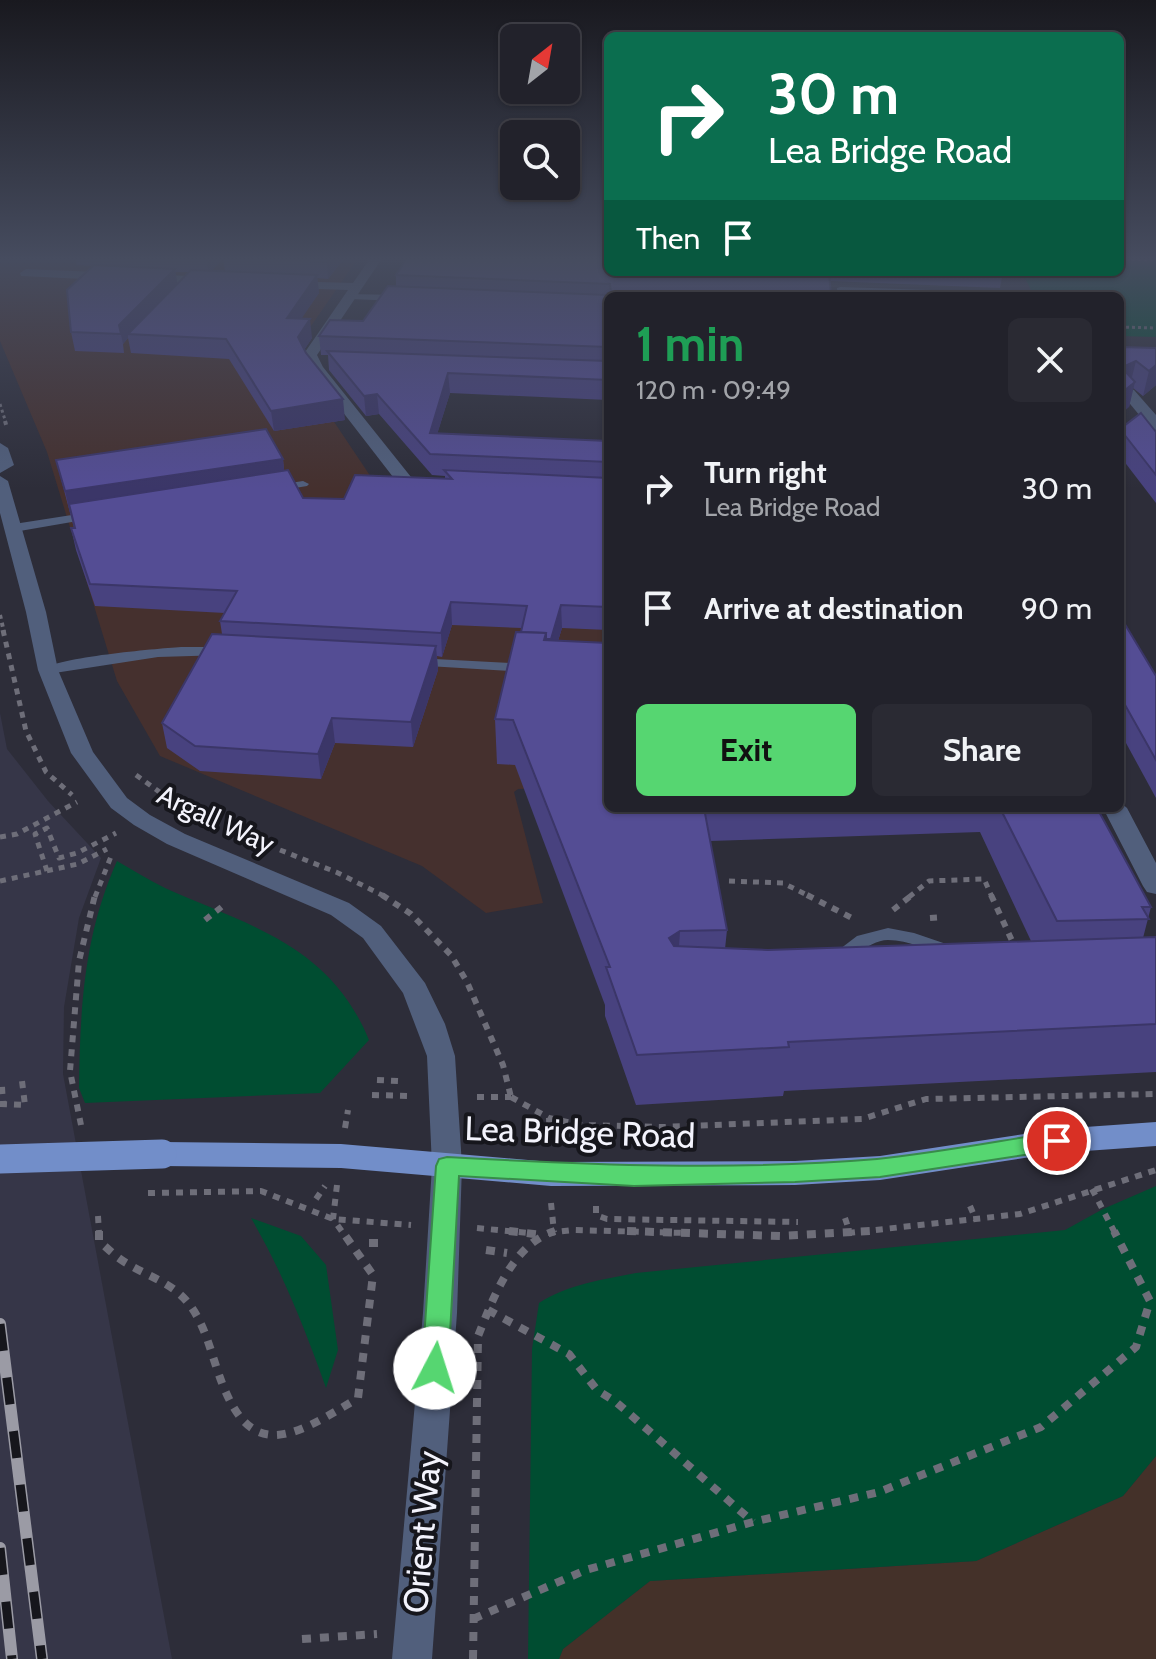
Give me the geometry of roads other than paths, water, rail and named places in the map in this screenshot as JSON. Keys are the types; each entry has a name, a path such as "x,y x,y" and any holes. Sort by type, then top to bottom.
{"main road":[{"name":"Lea Bridge Road","path":"0,1159 162,1154 341,1156 447,1166 621,1176 795,1173 880,1168 1057,1141 1156,1134"}],"street":[{"path":"324,334 310,355 313,362 406,482 453,484"},
{"path":"313,362 339,364"},
{"path":"1125,393 1156,394"},
{"path":"1125,393 1156,425"},
{"path":"0,468 6,465 5,444"},
{"name":"Argall Way","path":"0,481 48,670 82,753 119,803 142,820 176,839 340,909 372,932 415,990 431,1024 441,1056 447,1166"},
{"path":"1117,812 1156,886"},
{"name":"Orient Way","path":"412,1646 440,1313 447,1166"}],"lane":[{"path":"271,489 303,484"},
{"path":"14,528 99,515"},
{"path":"48,670 88,662 202,650 233,651"},
{"path":"402,661 540,669"},
{"path":"813,977 854,944 881,933 897,934 970,958"}],"railway":[{"path":"0,1324 42,1659"},
{"path":"0,1548 12,1659"}]}
